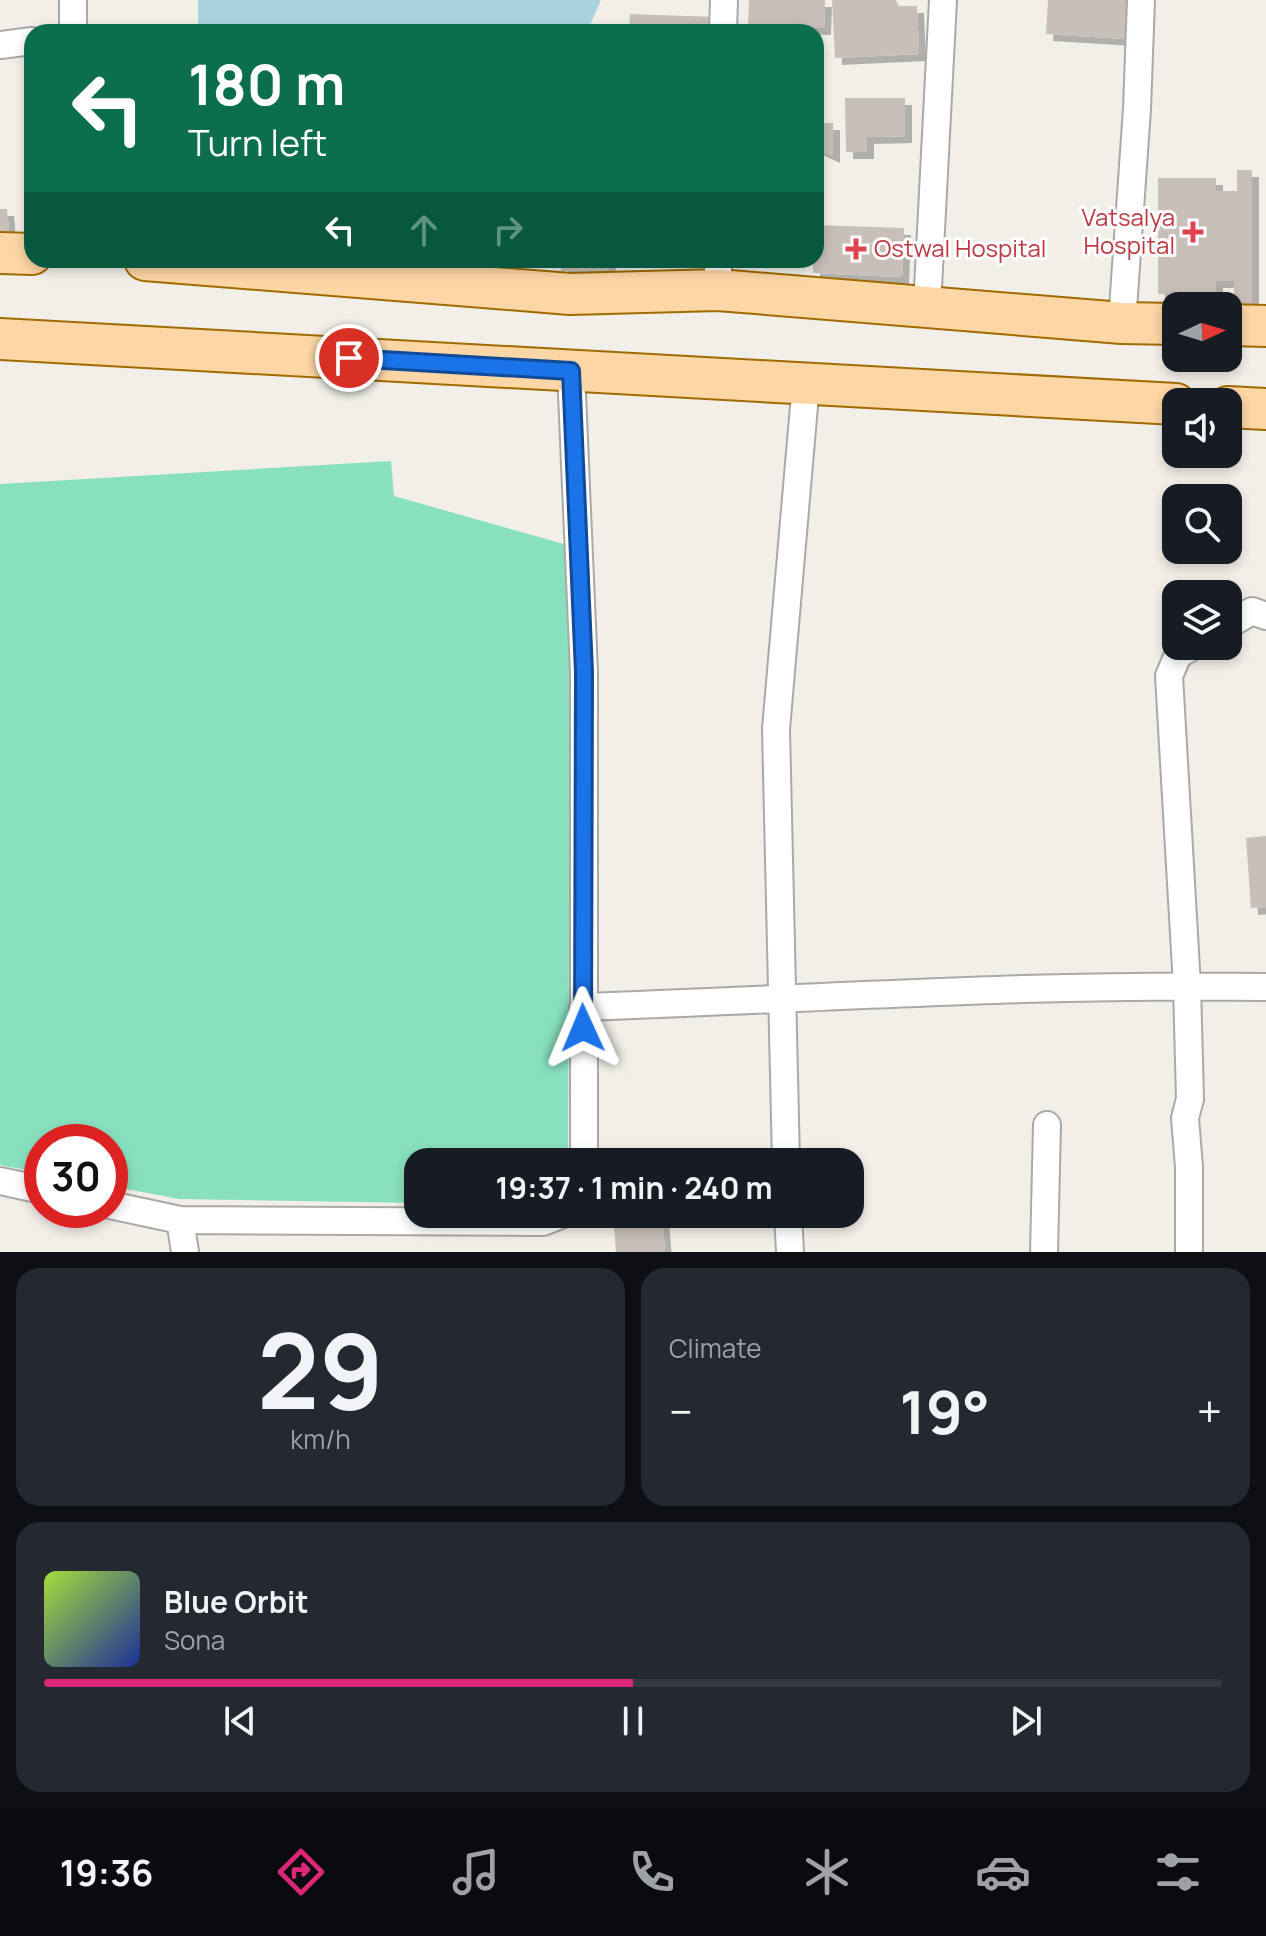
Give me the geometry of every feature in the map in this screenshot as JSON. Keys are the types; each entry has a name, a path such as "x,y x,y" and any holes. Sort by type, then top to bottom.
{"main road":[{"path":"0,253 24,254"},
{"path":"245,268 570,294 718,275 927,307 1162,324"},
{"path":"1242,325 1266,326"},
{"path":"0,339 1162,403"},
{"path":"1242,408 1266,409"}],"street":[{"path":"73,0 73,24"},
{"path":"723,24 724,0"},
{"path":"927,307 943,0"},
{"path":"1122,323 1137,109 1141,0"},
{"path":"0,45 24,42"},
{"path":"571,371 584,672 584,1148"},
{"path":"786,1148 776,729 806,383"},
{"path":"1242,617 1252,611 1266,616"},
{"path":"1176,660 1169,676 1187,986 1190,1099 1185,1118 1189,1167 1189,1252"},
{"path":"583,1007 930,991 1266,987"},
{"path":"1044,1252 1047,1125"},
{"path":"0,1181 24,1186"},
{"path":"128,1209 180,1220 404,1221"},
{"path":"180,1220 185,1252"},
{"path":"789,1228 790,1252"}],"green space":[{"path":"391,461 394,496 571,546 568,1148 404,1148 404,1203 179,1199 128,1189 128,1124 24,1124 24,1170 0,1165 0,484"}],"water":[{"path":"198,0 601,0 590,24 198,24"}],"building":[{"path":"749,0 825,0 824,28 824,24 748,24"},
{"path":"832,0 896,0 899,6 917,6 919,54 835,58"},
{"path":"1048,0 1130,0 1127,39 1046,34"},
{"path":"630,14 717,17 717,24 629,24"},
{"path":"845,98 905,98 905,136 867,137 867,152 846,152"},
{"path":"824,123 833,123 833,156 824,152"},
{"path":"1237,170 1252,170 1252,308 1242,308 1242,292 1234,292 1234,281 1216,281 1216,292 1158,294 1158,178 1216,178 1216,191 1237,191"},
{"path":"0,209 7,209 10,244 0,245"},
{"path":"824,225 904,228 902,277 813,273 813,268 824,268"},
{"path":"561,268 608,268 608,271 561,271"},
{"path":"1266,836 1266,907 1251,908 1246,838"},
{"path":"614,1228 663,1228 665,1252 616,1252"}],"place":[{"name":"Vatsalya Hospital","path":"1193,232"},
{"name":"Ostwal Hospital","path":"856,249"}],"route":[{"path":"349,358 571,371 584,672 583,1028"}]}
